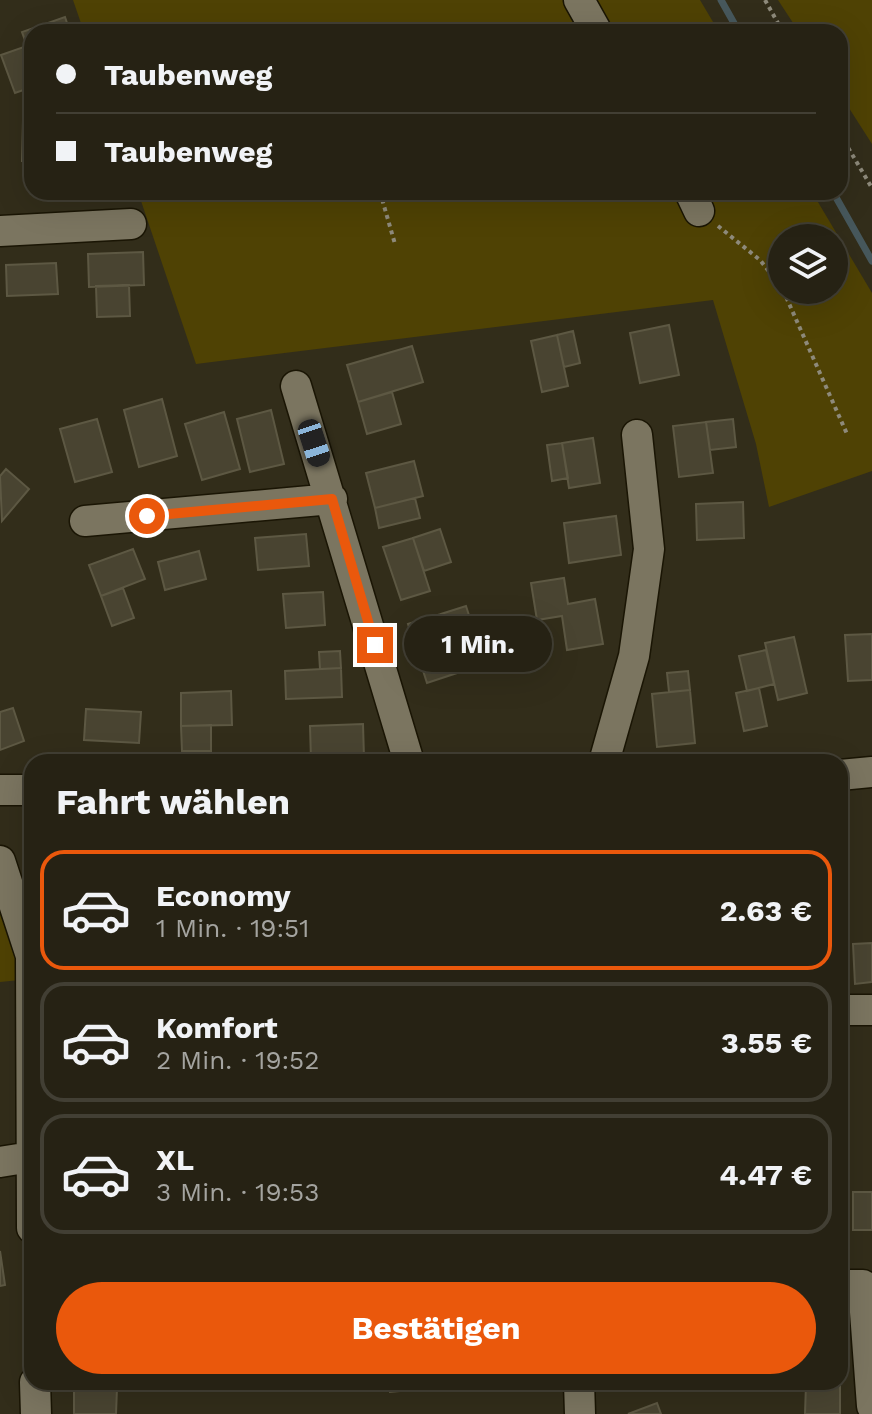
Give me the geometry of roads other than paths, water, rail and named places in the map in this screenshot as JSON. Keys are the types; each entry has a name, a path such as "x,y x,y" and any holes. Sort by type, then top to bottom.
{"street":[{"path":"579,0 592,24"},
{"path":"0,231 131,224"},
{"path":"296,386 407,754"},
{"path":"606,754 634,656 649,549 637,435"},
{"path":"85,521 332,499"},
{"path":"848,774 872,772"},
{"path":"0,790 24,790"},
{"path":"0,861 24,935"},
{"path":"848,1010 872,1010"},
{"path":"0,1162 24,1158"},
{"path":"858,1285 872,1406"},
{"path":"35,1390 36,1414"},
{"path":"579,1390 580,1414"}],"waterway":[{"path":"721,0 734,24"},
{"path":"838,200 872,261"}]}
